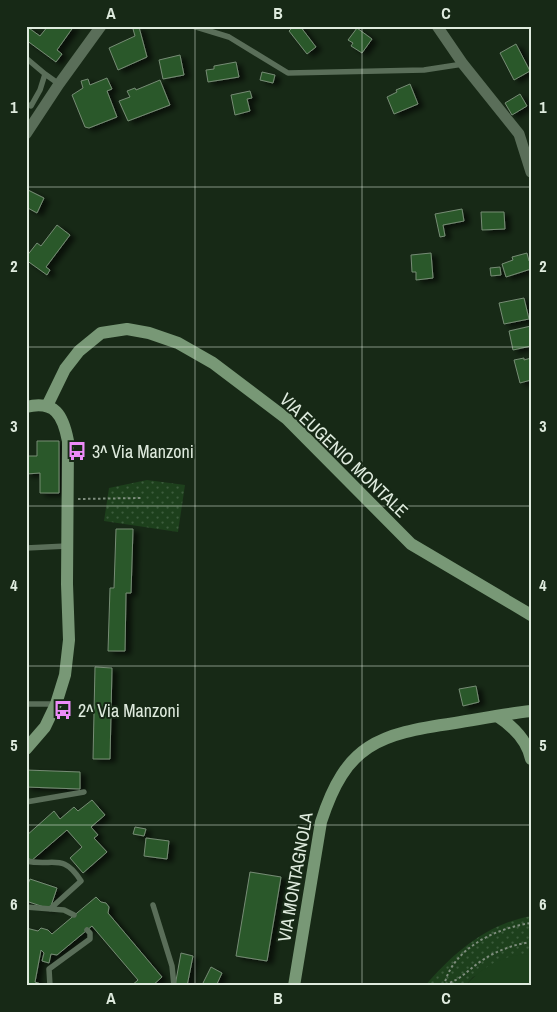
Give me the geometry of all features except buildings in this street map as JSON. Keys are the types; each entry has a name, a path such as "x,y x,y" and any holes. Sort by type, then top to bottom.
{"street":[{"path":"26,134 100,26"},
{"path":"438,26 463,64 519,134 531,172"},
{"name":"VIA EUGENIO MONTALE","path":"47,406 65,369 79,351 101,333 127,329 178,344 213,363 286,419 411,544 531,615"},
{"path":"26,407 36,405 47,406 59,414 64,424 68,441 67,546 69,640 65,675 56,704 45,727 26,749"},
{"name":"VIA MONTAGNOLA","path":"294,986 321,822 329,797 340,776 354,758 366,749 394,734 420,728 531,711"},
{"path":"497,716 515,729 530,755"}],"lane":[{"path":"194,26 229,37 288,73 424,70 463,64"},
{"path":"26,58 59,84"},
{"path":"26,104 30,106 40,90 45,74"},
{"path":"26,548 67,546"},
{"path":"26,704 56,704"},
{"path":"26,802 84,792"},
{"path":"26,861 36,863 60,862 75,872 81,882 50,909"},
{"path":"153,905 172,966 174,986"},
{"path":"26,908 64,910 74,916"},
{"path":"50,986 50,969 90,939 90,933 87,930"}],"path":[{"path":"68,499 140,498"},
{"path":"531,923 518,925 500,932 484,939 467,950 458,959 447,976 445,985 455,982 490,954 515,945 531,942"}],"green space":[{"path":"147,480 185,485 178,532 104,521 109,488"},
{"path":"531,916 531,954 473,977 465,986 425,986 447,962 472,942 500,926"},
{"path":"531,954 531,986 465,986 495,962 512,956"}],"place":[{"name":"3^ Via Manzoni","path":"77,451"},
{"name":"2^ Via Manzoni","path":"63,710"}]}
